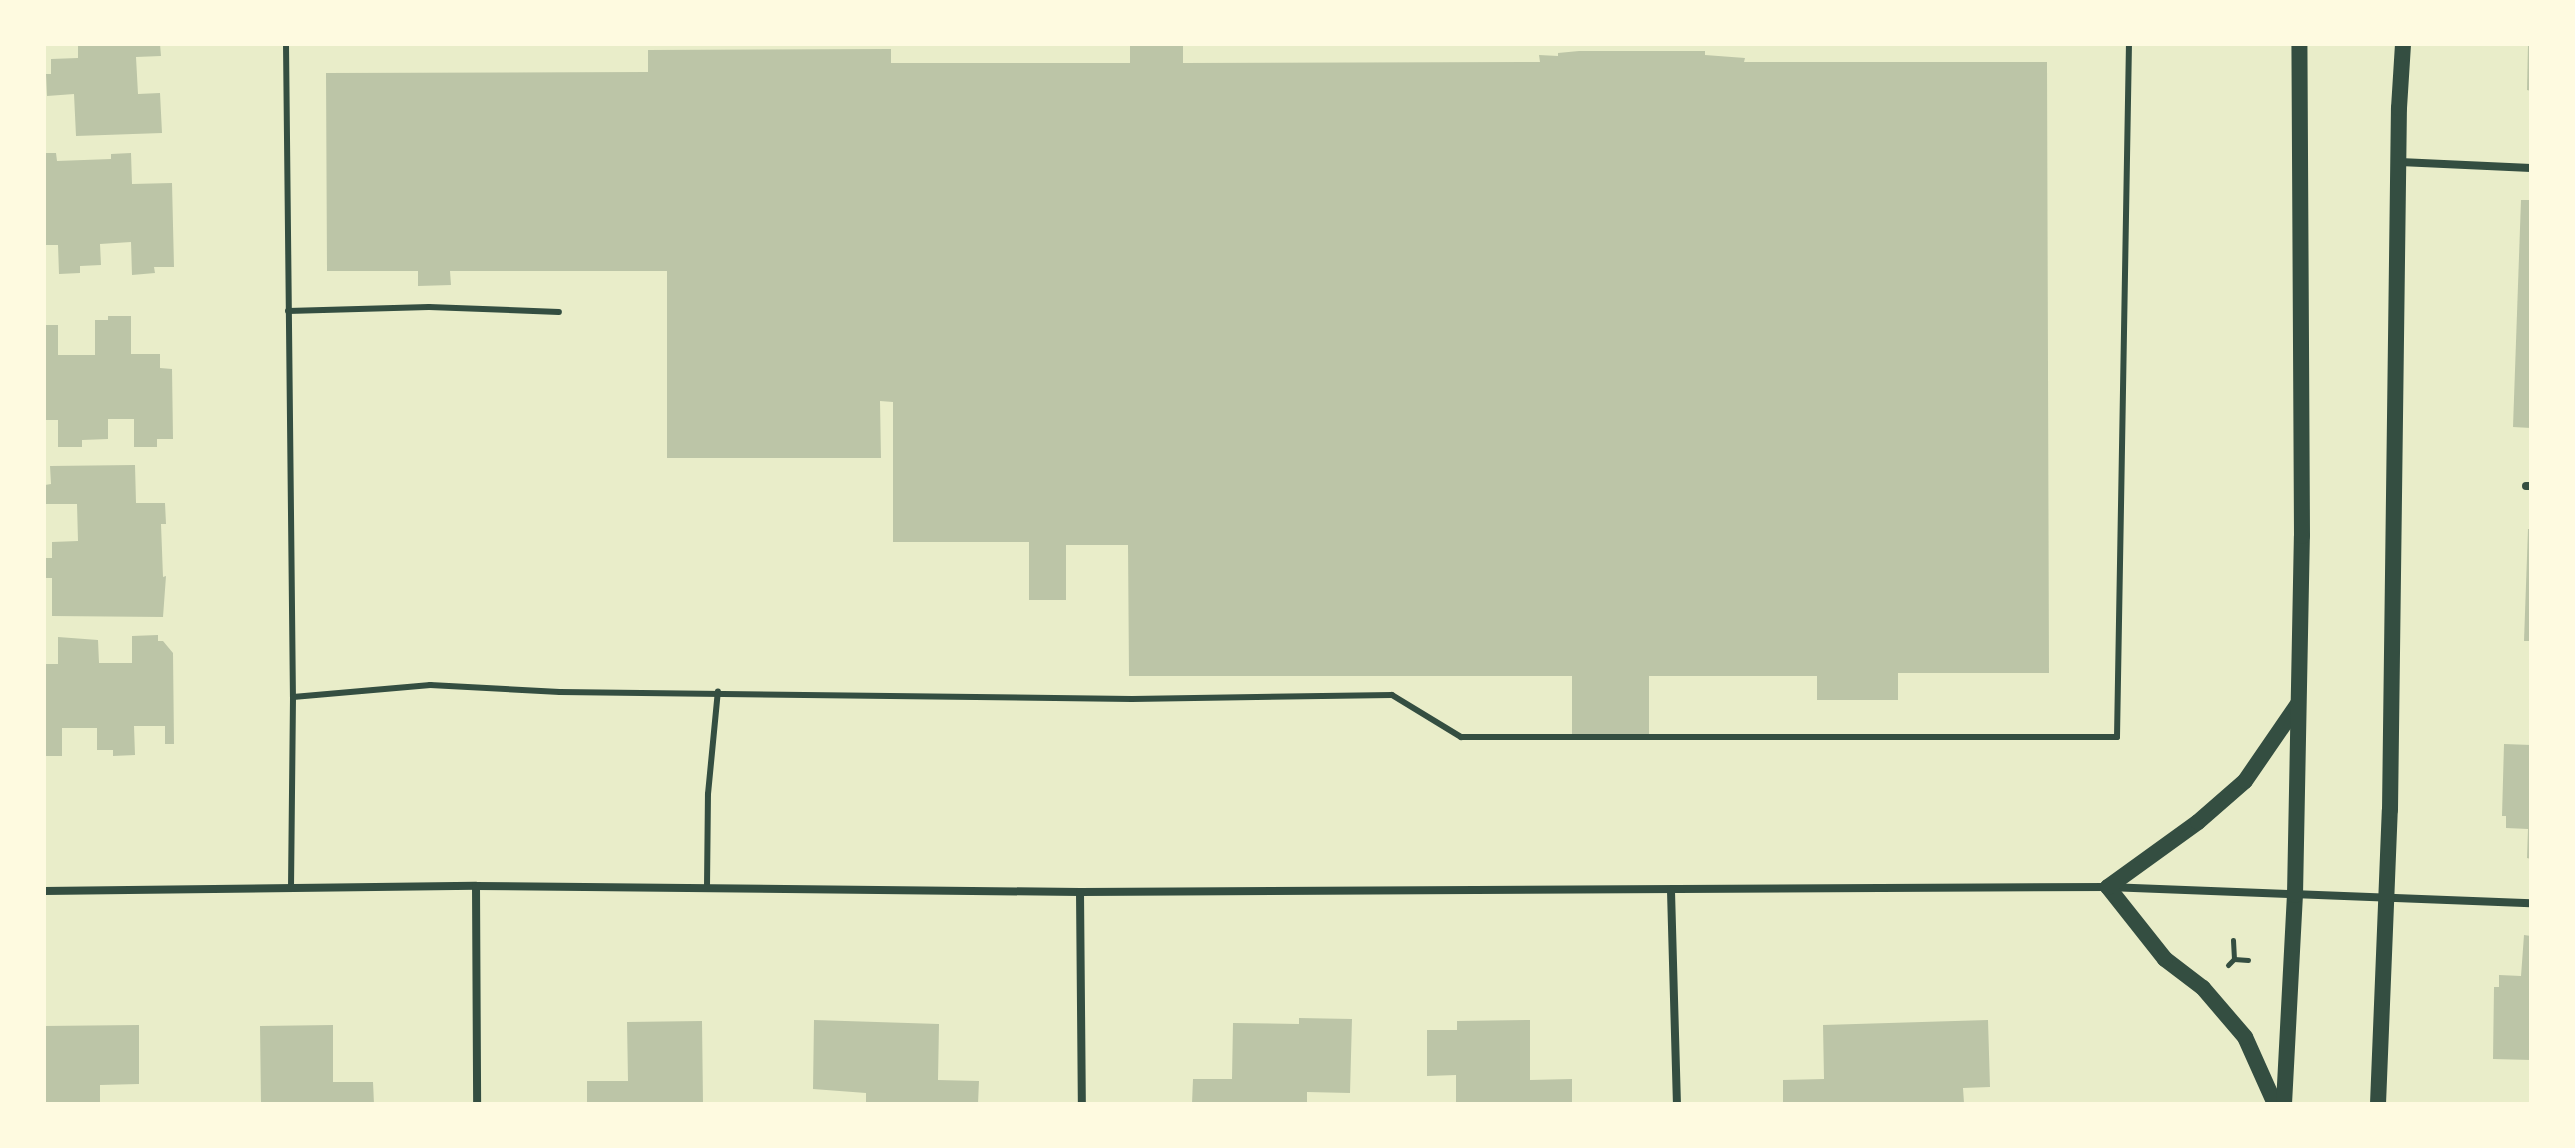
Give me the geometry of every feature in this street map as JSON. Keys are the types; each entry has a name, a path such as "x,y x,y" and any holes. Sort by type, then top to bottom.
{"main road":[{"path":"2284,1104 2295,895 2302,536 2299,44"},
{"path":"2378,1104 2386,898 2403,44"},
{"path":"2275,1104 2245,1037 2203,988 2165,959 2108,887 2198,822 2245,781 2299,703"}],"street":[{"path":"2400,162 2531,168"},
{"path":"44,891 476,886 1080,892 2108,887 2531,903"},
{"path":"476,886 477,1104"},
{"path":"1671,891 1677,1104"},
{"path":"1080,892 1082,1104"}],"lane":[{"path":"286,44 293,697 289,799 291,888"},
{"path":"293,697 430,685 560,692 718,691 1132,699 1392,695 1461,737 2117,737 2129,44"},
{"path":"288,311 429,307 559,312"},
{"path":"707,887 708,794 718,691"}],"path":[{"path":"2233,940 2234,959"},
{"path":"2225,967 2234,959 2248,960"}],"building":[{"path":"78,44 160,44 161,56 136,57 138,94 160,93 162,133 76,136 74,94 47,96 46,74 51,74 51,59 78,58"},
{"path":"1130,44 1183,44 1183,63 1540,62 1539,55 1558,56 1558,53 1579,51 1705,51 1705,55 1745,58 1744,62 2047,62 2049,673 1898,673 1898,700 1817,700 1817,676 1649,676 1649,734 1572,734 1572,676 1129,676 1128,545 1066,545 1066,600 1029,600 1029,542 893,542 893,402 880,401 881,458 667,458 667,271 450,271 451,285 418,286 418,271 327,271 326,73 648,72 648,50 891,49 891,63 1130,63"},
{"path":"2528,44 2531,44 2531,91 2527,90"},
{"path":"44,153 56,153 57,161 111,159 111,154 131,153 132,184 172,183 174,267 154,267 155,273 132,275 131,242 100,244 101,265 80,266 80,273 59,274 58,245 44,245"},
{"path":"2521,200 2531,200 2531,428 2513,427"},
{"path":"108,316 131,316 131,354 160,354 160,368 172,369 173,439 157,439 157,447 134,447 134,419 108,419 108,439 82,440 82,447 58,447 58,420 44,420 44,325 58,325 58,355 95,355 95,320 108,320"},
{"path":"135,465 136,503 165,503 166,524 161,524 163,577 166,576 163,617 52,616 52,578 46,578 46,558 52,558 52,542 78,541 77,504 44,504 45,485 51,484 50,466"},
{"path":"2528,529 2531,529 2531,641 2524,641"},
{"path":"158,635 158,641 163,641 173,653 174,744 165,744 165,726 134,726 135,755 113,756 113,750 97,750 97,728 62,728 62,756 44,756 44,664 58,664 58,637 98,640 99,663 132,663 132,636"},
{"path":"2504,744 2531,745 2531,859 2527,858 2528,829 2506,828 2506,816 2502,816"},
{"path":"2524,935 2531,936 2531,1060 2493,1059 2494,987 2499,987 2499,975 2521,976"},
{"path":"1299,1018 1352,1019 1350,1093 1307,1092 1307,1104 1192,1104 1193,1079 1232,1079 1233,1023 1299,1024"},
{"path":"814,1020 939,1024 938,1080 979,1081 978,1104 866,1104 866,1093 813,1089"},
{"path":"1530,1020 1530,1080 1572,1079 1572,1104 1456,1104 1456,1075 1427,1076 1427,1030 1457,1030 1457,1021"},
{"path":"1988,1020 1990,1087 1963,1088 1964,1103 1783,1104 1783,1080 1824,1079 1823,1025"},
{"path":"702,1021 703,1104 587,1104 587,1081 628,1081 627,1022"},
{"path":"139,1025 139,1084 100,1085 100,1104 44,1104 44,1026"},
{"path":"333,1025 333,1082 373,1082 374,1104 261,1104 260,1026"}]}
